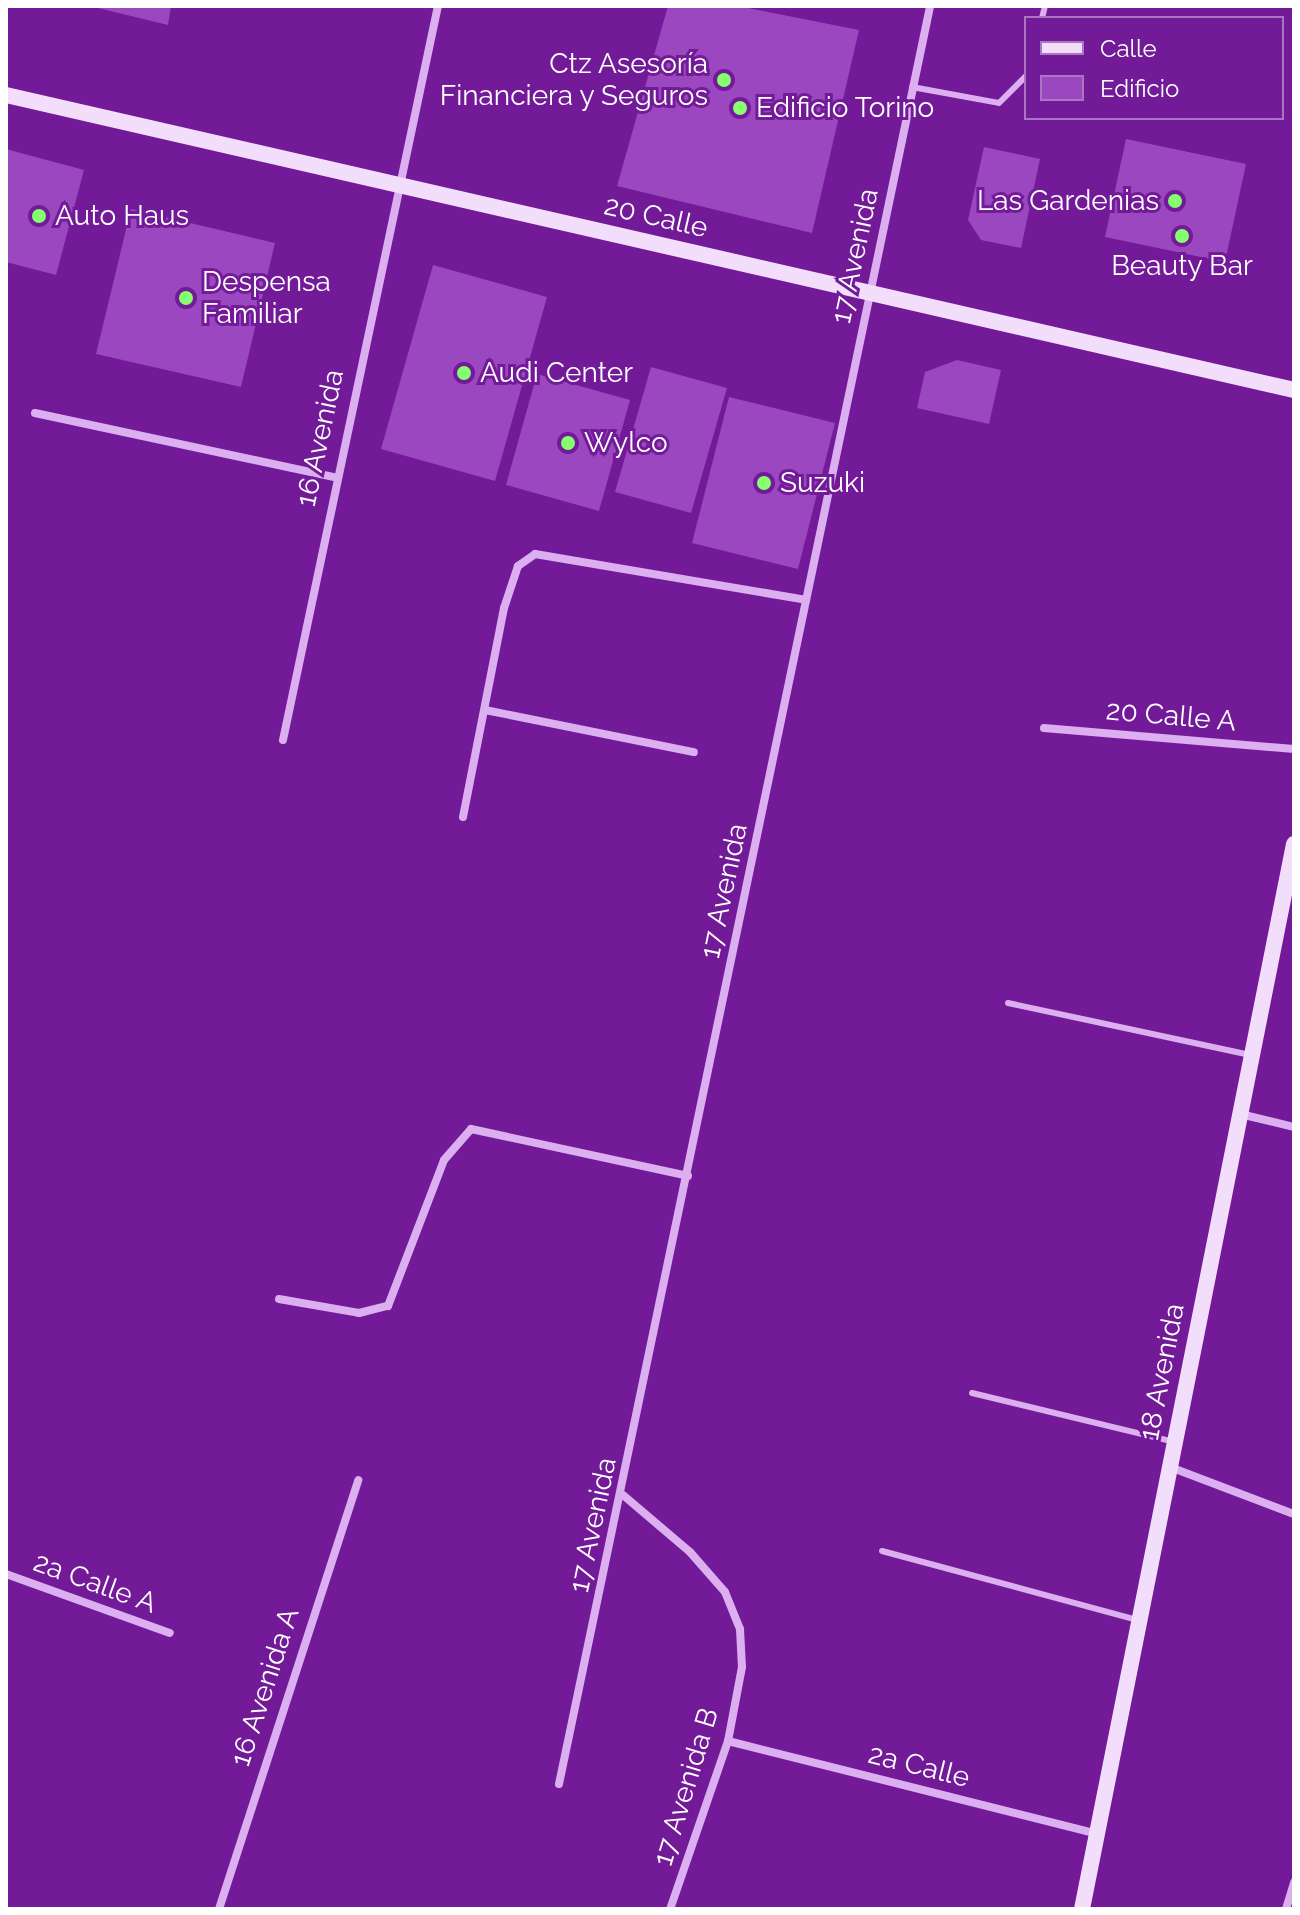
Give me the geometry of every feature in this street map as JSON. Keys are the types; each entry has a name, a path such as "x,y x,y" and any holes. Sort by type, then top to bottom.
{"street":[{"name":"16 Avenida","path":"283,740 334,477 396,185 438,6"},
{"name":"17 Avenida","path":"559,1784 623,1495 930,6"},
{"name":"20 Calle","path":"6,95 1294,390"},
{"path":"35,413 334,477"},
{"path":"463,817 518,566 535,554 806,600"},
{"path":"485,710 694,752"},
{"name":"20 Calle A","path":"1044,728 1294,749"},
{"name":"18 Avenida","path":"1082,1909 1294,844"},
{"path":"1239,1113 1294,1127"},
{"path":"279,1299 359,1313 388,1306 444,1160 471,1129 688,1176"},
{"path":"1170,1467 1294,1514"},
{"name":"16 Avenida A","path":"219,1909 358,1480"},
{"name":"17 Avenida B","path":"623,1495 699,1562 725,1592 740,1629 742,1667 728,1741 670,1909"},
{"name":"2a Calle A","path":"6,1574 170,1633"},
{"name":"2a Calle","path":"728,1741 1099,1834"},
{"path":"1286,1909 1294,1882"}],"lane":[{"path":"912,87 999,103 1024,78"},
{"path":"1008,1003 1251,1055"},
{"path":"972,1393 1175,1442"},
{"path":"882,1551 1140,1621"}],"building":[{"path":"90,6 171,6 168,25"},
{"name":"Edificio Torino","path":"668,6 738,6 859,30 812,233 617,186"},
{"name":"Las Gardenias","path":"1126,139 1246,164 1225,262 1105,237"},
{"path":"984,147 1040,159 1021,248 981,240 968,220"},
{"name":"Auto Haus","path":"6,149 84,170 56,275 6,262"},
{"name":"Despensa Familiar","path":"131,209 275,243 241,387 96,354"},
{"name":"Audi Center","path":"433,265 547,297 495,481 381,449"},
{"path":"957,360 1001,370 989,424 917,408 925,372"},
{"path":"651,367 727,388 691,513 615,492"},
{"name":"Wylco","path":"537,374 630,400 599,511 506,485"},
{"name":"Suzuki","path":"729,397 835,423 798,569 692,543"}],"place":[{"name":"Ctz Asesoría Financiera y Seguros","path":"724,80"},
{"name":"Edificio Torino","path":"740,108"},
{"name":"Las Gardenias","path":"1175,201"},
{"name":"Auto Haus","path":"39,216"},
{"name":"Beauty Bar","path":"1182,236"},
{"name":"Despensa Familiar","path":"186,298"},
{"name":"Audi Center","path":"464,373"},
{"name":"Wylco","path":"568,443"},
{"name":"Suzuki","path":"764,483"}]}
